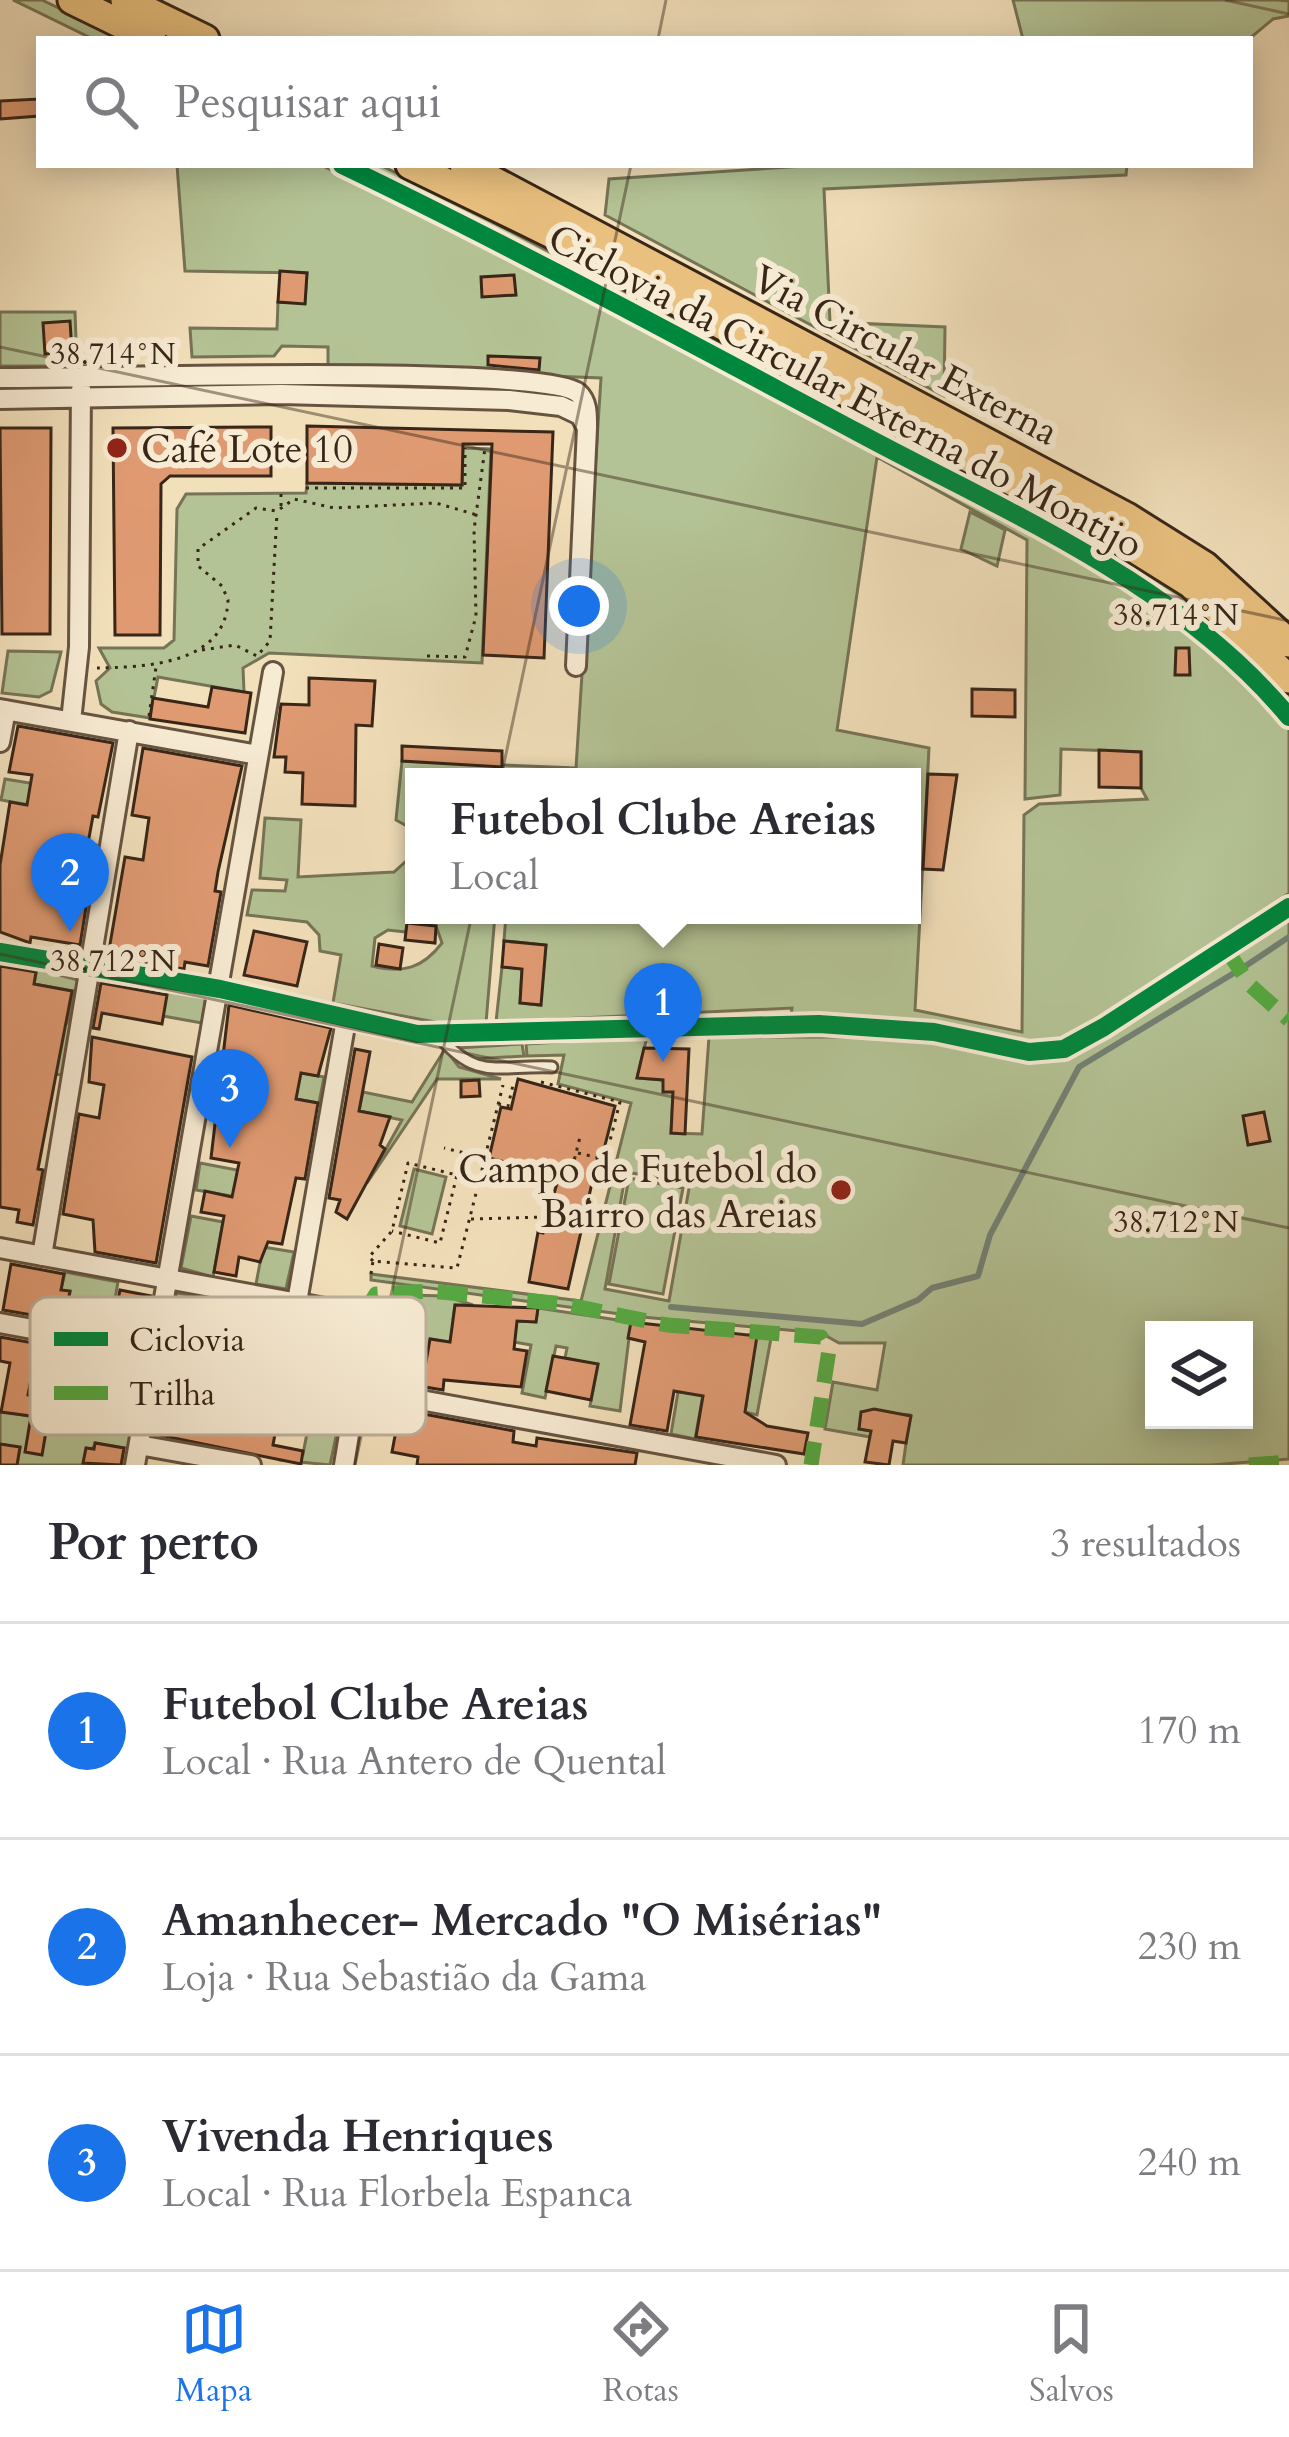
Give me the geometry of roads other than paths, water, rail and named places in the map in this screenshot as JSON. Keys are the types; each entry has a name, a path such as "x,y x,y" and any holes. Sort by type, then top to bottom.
{"main road":[{"path":"72,0 146,36"},
{"path":"125,0 199,36"},
{"name":"Via Circular Externa","path":"416,168 550,233 1116,537 1191,584 1289,679"},
{"name":"Via Circular Externa","path":"470,168 1127,517 1205,566 1289,644"}],"street":[{"path":"0,378 81,388"},
{"path":"0,399 81,388 281,385 547,404 580,415 587,428 576,666"},
{"path":"71,721 78,668 81,388"},
{"path":"166,1297 273,672"},
{"path":"0,742 3,710 258,754"},
{"path":"42,1256 129,731"},
{"path":"0,952 220,989 346,1020 438,1035 818,1024 934,1032 1029,1052 1064,1049 1289,907"},
{"path":"297,1297 346,1020"},
{"path":"0,1248 267,1297"},
{"path":"0,1323 30,1329"},
{"path":"426,1401 776,1465"},
{"path":"135,1465 141,1435"},
{"path":"344,1465 349,1435"},
{"path":"139,1444 251,1465"}],"lane":[{"path":"438,1035 458,1059 474,1066 552,1067"}],"waterway":[{"path":"1244,967 1289,937"},
{"path":"671,1307 862,1324 918,1300 932,1288 978,1276 990,1235 1079,1067 1234,973"}],"place":[{"name":"Café Lote 10","path":"117,448"},
{"name":"Amanhecer- Mercado \"O Misérias\"","path":"70,932"},
{"name":"Futebol Clube Areias","path":"663,1062"},
{"name":"Vivenda Henriques","path":"230,1148"},
{"name":"Campo de Futebol do Bairro das Areias","path":"841,1190"}]}
